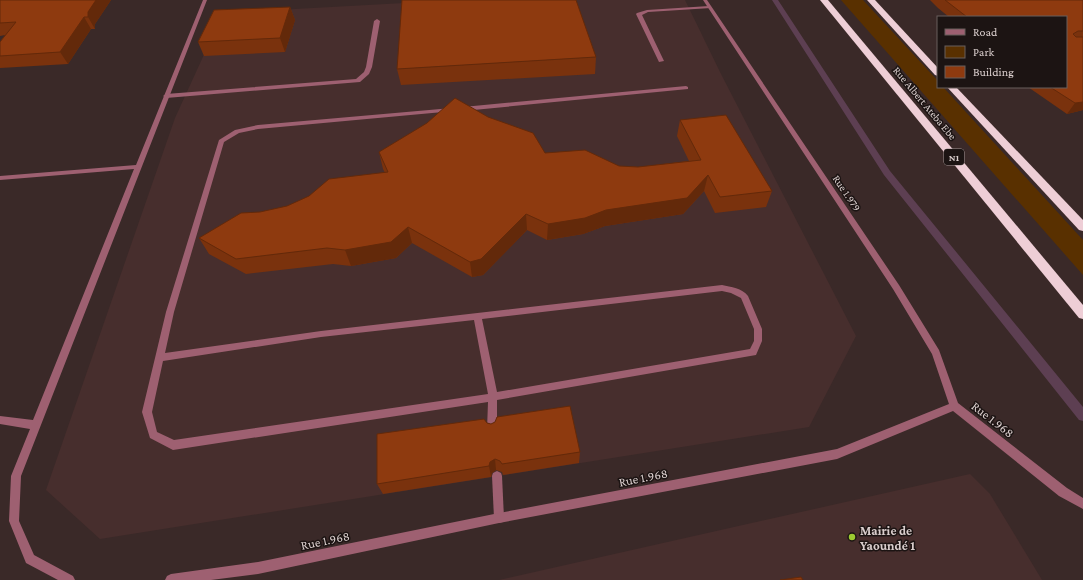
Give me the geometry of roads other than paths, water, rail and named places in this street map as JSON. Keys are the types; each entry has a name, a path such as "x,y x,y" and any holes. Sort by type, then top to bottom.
{"highway":[{"name":"Rue Albert Ateba Ebe","path":"824,0 1083,314"},
{"path":"871,0 937,72"},
{"path":"952,88 1083,227"}],"street":[{"path":"69,580 30,559 14,522 16,476 205,0"},
{"name":"Rue 1.979","path":"705,0 896,287 936,353 954,406"},
{"path":"661,61 638,14 646,11 710,7"},
{"path":"166,96 358,81 364,77 370,67 377,21"},
{"path":"159,358 321,334 722,288 733,290 744,296 758,329 758,341 753,352 493,397 173,445 153,435 146,412 170,312 221,141 237,131 258,127 686,88"},
{"path":"0,178 138,167"},
{"path":"477,316 493,397 492,430"},
{"name":"Rue 1.968","path":"171,580 258,568 500,518 837,454 954,406 1063,492 1083,504"},
{"path":"0,420 36,425"},
{"path":"497,476 500,518"}],"waterway":[{"path":"775,0 887,173 1083,416"}],"place":[{"name":"Mairie de Yaoundé 1","path":"852,537"}]}
